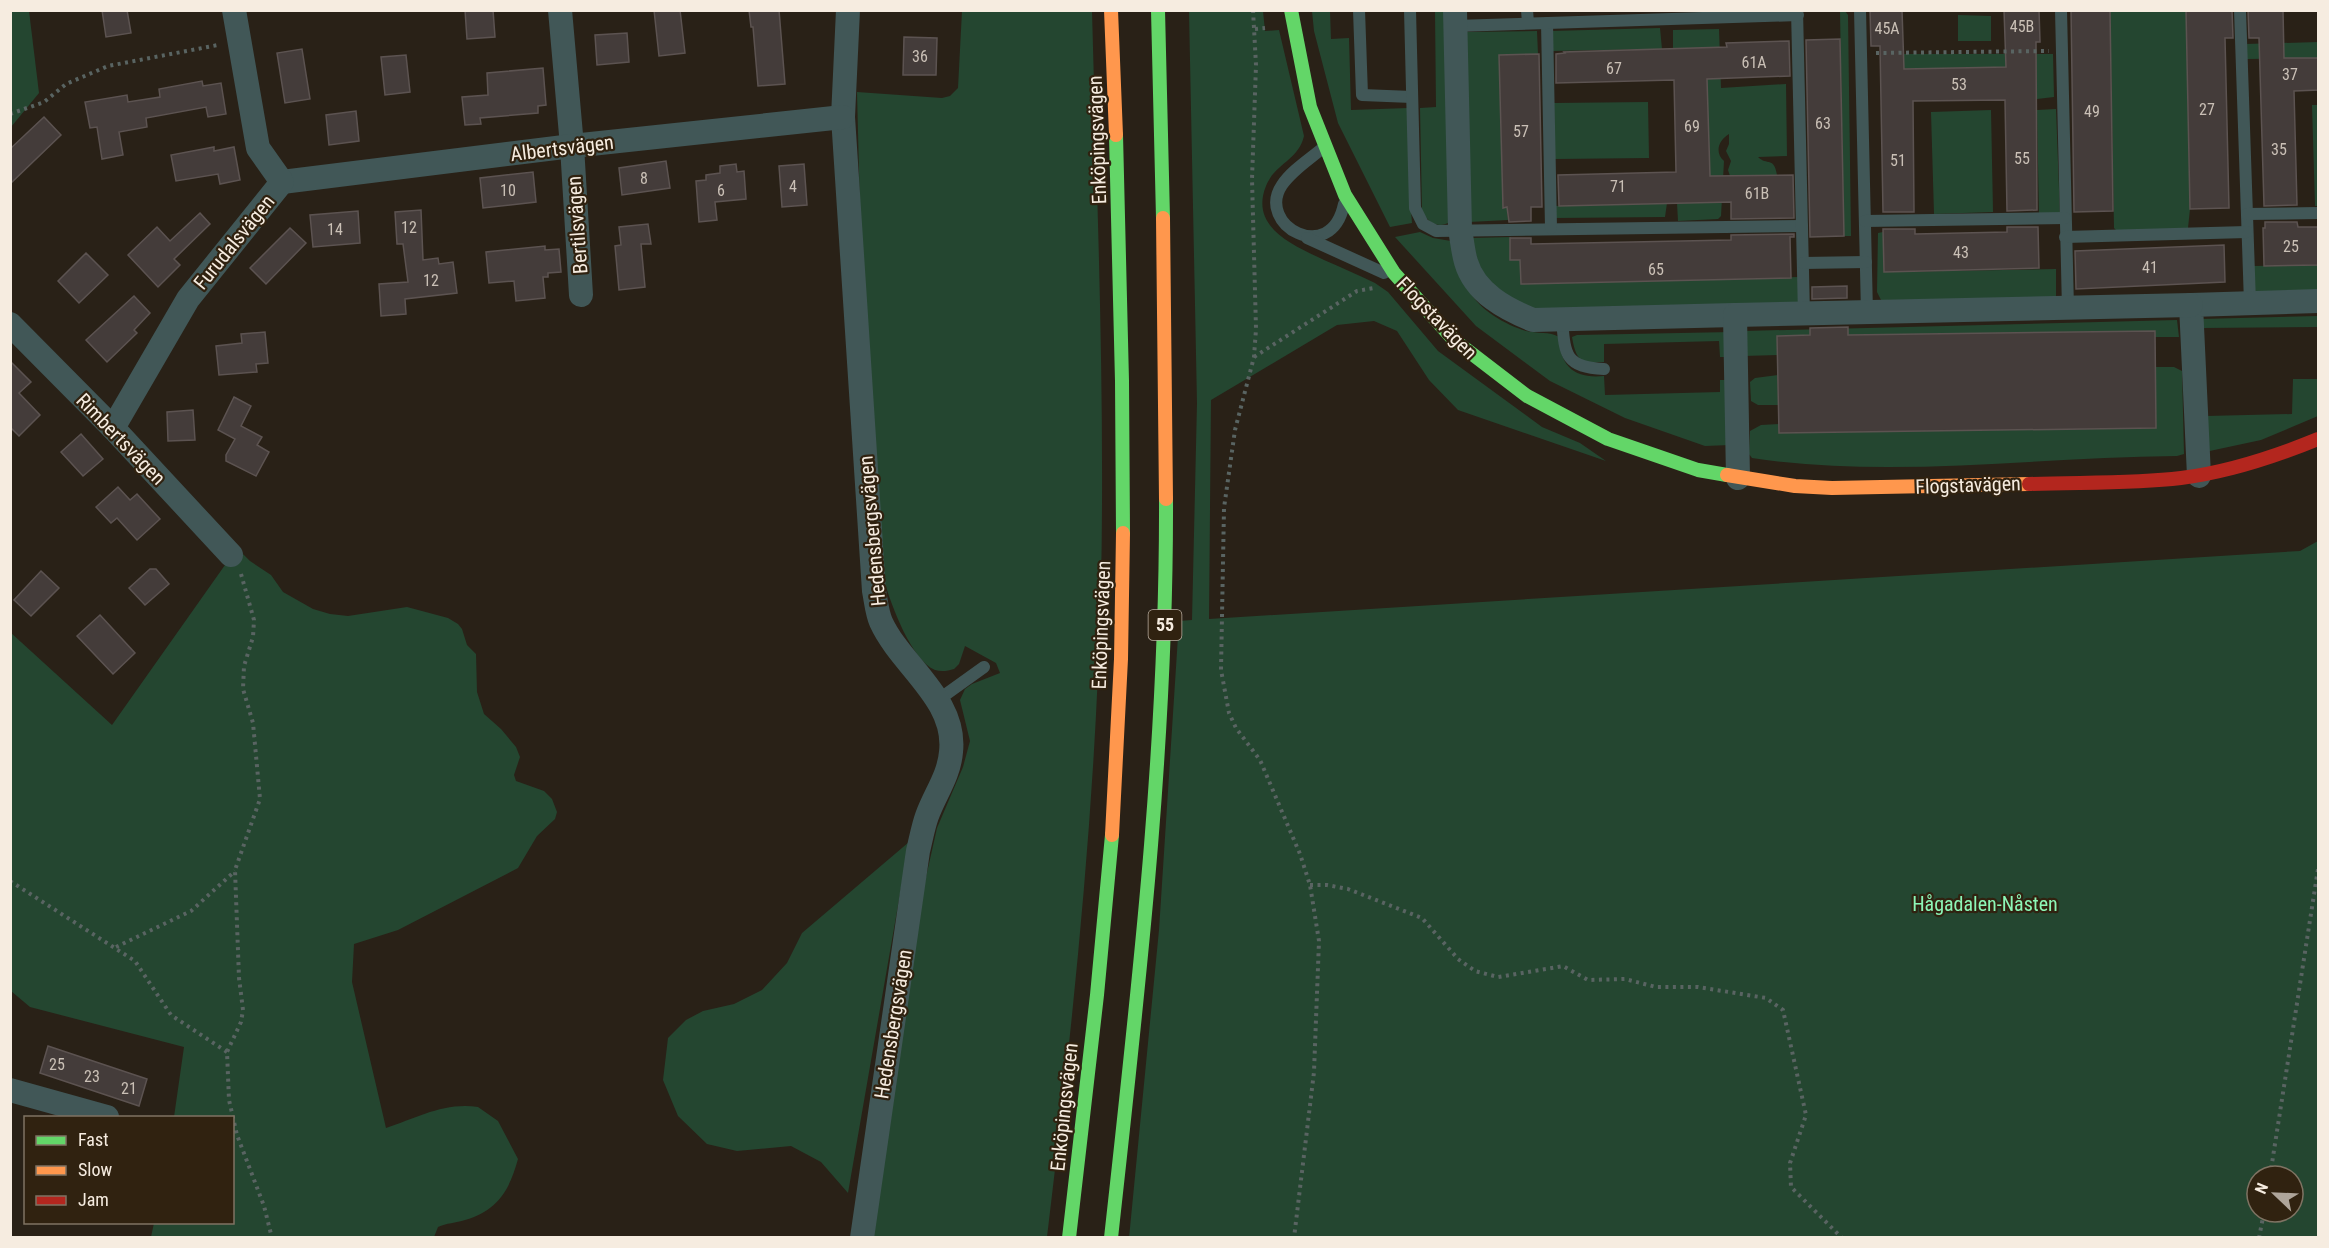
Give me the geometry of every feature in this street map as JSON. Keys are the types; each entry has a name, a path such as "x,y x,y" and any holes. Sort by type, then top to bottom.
{"main road":[{"name":"Enköpingsvägen","path":"1069,1238 1101,959 1117,753 1123,568 1120,247 1111,10"},
{"name":"55","path":"1112,1238 1141,962 1159,756 1166,583 1164,243 1158,10"},
{"name":"Flogstavägen","path":"1291,10 1311,116 1323,147 1345,200 1397,280 1447,334 1489,370 1532,401 1615,442 1645,454 1738,478 1795,486 1851,489 2161,480 2199,476 2249,464 2319,439"}],"street":[{"name":"Furudalsvägen","path":"113,428 188,299 282,182 258,148 234,10"},
{"name":"Bertilsvägen","path":"560,10 572,146 581,295"},
{"name":"Hedensbergsvägen","path":"848,10 843,117 874,591 881,622 901,653 938,700 950,727 951,752 943,784 928,814 918,851 862,1238"},
{"path":"1455,18 1460,230 1467,265 1481,288 1505,308 1533,320 2068,309 2319,301"},
{"name":"Albertsvägen","path":"282,182 572,146 843,117"},
{"path":"2191,305 2199,476"},
{"path":"1735,315 1738,478"},
{"name":"Rimbertsvägen","path":"10,324 113,428 231,555"},
{"path":"10,1090 103,1116"}],"lane":[{"path":"1359,10 1362,95 1412,97"},
{"path":"1410,10 1415,208 1423,224 1436,231 1450,232 1551,228 1802,226"},
{"path":"1860,10 1867,313"},
{"path":"2061,10 2068,309"},
{"path":"2240,10 2250,303"},
{"path":"1455,18 1527,17 1547,23 1798,13 1804,315"},
{"path":"1547,23 1551,228"},
{"path":"1323,147 1292,173 1281,186 1276,200 1279,217 1290,228 1306,237 1397,280"},
{"path":"1306,237 1320,236 1333,230 1341,218 1345,200"},
{"path":"2247,214 2319,213"},
{"path":"1865,221 2065,218"},
{"path":"2065,237 2247,232"},
{"path":"1803,263 1866,262"},
{"path":"1562,320 1566,351 1574,362 1585,368 1604,369"},
{"path":"938,700 984,667"}],"path":[{"path":"1253,10 1255,30 1252,179 1256,329 1254,357 1235,430 1224,508 1221,670 1229,713 1236,729 1260,760 1289,825 1310,885 1319,941 1314,1072 1294,1238"},
{"path":"1255,30 1265,28"},
{"path":"10,114 44,102 66,84 108,66 240,41"},
{"path":"1861,53 2061,50"},
{"path":"1254,357 1357,291 1369,287 1383,290"},
{"path":"231,555 238,567 254,620 253,637 244,666 243,689 253,723 260,799 235,870 238,968 243,1011 241,1022 227,1052 229,1100 233,1116"},
{"path":"2272,1164 2319,869"},
{"path":"116,948 191,911 235,870"},
{"path":"10,881 135,961 171,1015 227,1052"},
{"path":"1310,885 1348,889 1422,918 1458,959 1474,971 1498,977 1563,966 1588,980 1625,979 1656,987 1698,987 1766,998 1783,1010 1806,1115 1790,1163 1791,1187 1842,1238"},
{"path":"234,1122 264,1206 272,1238"}],"green space":[{"path":"11,10 29,11 39,93 11,127"},
{"path":"962,11 1092,11 1100,298 1102,513 1098,667 1089,831 1066,1075 1047,1237 871,1237 922,895 937,828 963,767 970,741 960,700 965,689 972,684 1000,673 996,663 965,646 959,664 954,669 937,671 926,665 918,656 904,631 885,583 860,212 857,92 942,98 950,96 958,88"},
{"name":"Hågadalen-Nåsten","path":"1189,11 1263,11 1265,31 1279,30 1304,136 1297,151 1275,172 1266,186 1262,201 1269,224 1288,242 1375,283 1388,292 1438,351 1542,427 1580,443 1606,461 1458,410 1429,380 1397,331 1374,321 1337,325 1211,400 1209,619 2300,551 2318,541 2318,1237 1129,1238 1159,930 1179,621 1192,620 1197,403"},
{"path":"1312,11 1330,11 1331,39 1349,38 1351,110 1408,108 1412,223 1390,227 1338,123 1314,31"},
{"path":"1435,11 1446,11 1450,222 1442,225 1431,222 1422,212 1420,108 1436,107"},
{"path":"1840,11 1845,11 1848,15 1851,236 1844,236"},
{"path":"2110,11 2186,11 2190,209 2188,228 2119,233 2114,228"},
{"path":"1958,15 1991,16 1991,41 1958,41"},
{"path":"1660,28 1662,49 1551,51 1551,31"},
{"path":"1719,29 1721,88 1786,84 1787,156 1758,157 1772,163 1777,175 1730,176 1728,170 1731,161 1726,151 1729,134 1719,146 1719,154 1724,161 1721,216 1718,219 1678,221 1677,203 1710,202 1706,48 1673,49 1673,30"},
{"path":"1537,31 1538,54 1499,55 1503,208 1507,207 1508,220 1469,222 1465,32"},
{"path":"2318,42 2318,58 2246,59 2245,44"},
{"path":"1880,54 2053,54 2054,97 2037,99 2036,67 1881,69"},
{"path":"1648,102 1649,158 1555,159 1554,103"},
{"path":"2312,105 2318,105 2318,206 2315,206"},
{"path":"2056,109 2060,216 2039,216 2037,110"},
{"path":"1991,110 1993,212 1934,214 1931,112"},
{"path":"1667,203 1665,217 1554,218 1554,206"},
{"path":"1420,232 1433,238 1451,241 1469,290 1479,304 1502,321 1518,328 1559,337 1562,356 1571,369 1585,375 1604,376 1605,395 1720,392 1720,380 1729,380 1730,445 1705,446 1625,418 1550,381 1476,326 1395,237"},
{"path":"1883,232 1884,272 2056,269 2056,299 1881,300 1877,292 1878,233"},
{"path":"1511,237 1510,259 1520,260 1521,284 1798,277 1798,304 1550,314 1516,305 1488,281 1479,267 1472,238"},
{"path":"2318,265 2318,294 2252,294 2252,266"},
{"path":"2318,316 2318,327 2202,328 2201,319"},
{"path":"2177,320 2179,337 2155,337 2155,331 1778,336 1778,355 1743,356 1744,331"},
{"path":"1732,332 1732,357 1720,357 1719,341 1604,344 1604,362 1589,362 1580,359 1575,351 1572,337 1577,335"},
{"path":"2156,367 2174,367 2182,371 2184,454 2177,456 1911,467 1858,467 1752,458 1749,454 1750,431 1761,425 1779,424 1779,433 2156,428"},
{"path":"1778,375 1778,405 1758,405 1751,401 1750,382 1755,378"},
{"path":"2293,379 2318,379 2318,416 2261,440 2205,452 2206,416 2292,414"},
{"path":"237,548 250,561 271,575 283,592 313,609 348,616 407,607 448,618 462,629 467,645 476,654 477,692 484,714 501,729 516,747 520,757 514,775 516,781 544,791 552,799 557,812 555,819 537,836 518,868 398,930 354,944 352,982 386,1128 442,1109 466,1106 478,1107 498,1121 518,1159 511,1181 494,1205 476,1216 438,1227 434,1237 151,1237 154,1224 234,1224 234,1116 174,1116 184,1047 30,1007 11,991 10,632 112,725"},
{"path":"909,842 848,1193 821,1162 791,1146 737,1151 707,1144 678,1116 663,1080 668,1038 686,1020 703,1011 734,1004 762,990 787,963 802,933"}],"building":[{"path":"102,10 127,10 131,33 106,37"},
{"path":"465,10 493,10 495,37 467,39"},
{"path":"654,10 680,10 685,53 659,56"},
{"path":"749,10 779,10 785,84 758,86 753,27 751,27"},
{"path":"1870,10 1902,10 1904,69 2006,67 2004,10 2039,10 2040,42 2036,42 2037,210 2007,211 2005,100 1913,101 1914,212 1883,212 1880,46 1871,46"},
{"path":"2071,10 2110,10 2113,211 2074,212"},
{"path":"2186,10 2232,10 2233,38 2225,38 2229,208 2190,209"},
{"path":"2248,10 2283,10 2284,58 2319,58 2319,90 2294,91 2297,205 2264,206 2259,38 2249,38"},
{"path":"627,33 629,62 597,65 595,35"},
{"path":"904,37 937,38 936,75 903,75"},
{"path":"1840,39 1844,236 1810,237 1806,40"},
{"path":"1789,41 1790,76 1707,79 1710,176 1793,175 1794,218 1731,219 1731,202 1559,206 1558,175 1676,172 1674,80 1556,83 1556,54 1727,47 1726,43"},
{"path":"302,49 310,99 285,103 277,53"},
{"path":"1539,54 1542,207 1531,207 1531,221 1509,222 1507,207 1503,208 1499,55"},
{"path":"406,55 410,92 385,95 381,57"},
{"path":"543,68 546,105 538,106 538,113 480,118 481,124 465,125 462,97 488,95 487,73"},
{"path":"202,81 203,86 221,83 226,114 208,117 206,107 146,118 147,127 119,132 123,155 102,159 97,127 90,128 85,102 127,95 128,102 160,97 159,89"},
{"path":"356,111 359,141 329,145 326,115"},
{"path":"44,117 61,135 10,184 10,149"},
{"path":"214,147 214,151 234,147 240,180 220,184 218,174 176,181 171,155"},
{"path":"666,161 670,188 622,195 619,168"},
{"path":"736,164 737,172 744,171 746,199 715,202 717,220 699,222 696,181 706,180 706,175 720,173 720,166"},
{"path":"804,164 807,205 782,207 779,166"},
{"path":"533,172 536,202 483,208 480,178"},
{"path":"421,210 423,260 438,258 439,264 453,262 457,293 405,299 406,314 381,316 379,284 408,282 403,244 397,244 395,212"},
{"path":"358,211 360,243 313,247 310,215"},
{"path":"200,213 210,224 174,259 180,265 158,287 128,255 157,227 170,241"},
{"path":"2265,222 2297,222 2298,227 2319,227 2319,265 2264,266 2263,228 2265,228"},
{"path":"648,224 651,244 641,244 645,287 619,290 615,246 621,245 619,227"},
{"path":"2007,227 2038,227 2039,268 1884,272 1883,229 1915,229 1915,234 2007,232"},
{"path":"290,228 306,243 266,284 250,268"},
{"path":"1794,234 1794,237 1790,237 1791,278 1521,284 1520,260 1510,260 1510,238 1531,238 1531,244 1731,240 1731,235"},
{"path":"2224,245 2225,282 2076,289 2075,251"},
{"path":"545,246 545,250 559,249 561,272 548,273 548,277 543,277 545,298 516,301 514,281 489,283 486,252"},
{"path":"86,253 108,275 79,303 58,281"},
{"path":"1847,286 1847,298 1812,299 1812,287"},
{"path":"134,296 150,313 134,330 137,333 107,362 86,340"},
{"path":"1848,327 1848,335 2155,331 2156,428 1779,433 1777,336 1810,335 1810,328"},
{"path":"265,332 268,363 256,364 257,372 219,375 216,346 242,343 241,334"},
{"path":"10,361 31,382 19,393 40,415 19,436 10,427"},
{"path":"234,397 251,406 241,426 262,437 257,445 269,452 256,476 226,461 226,455 235,439 218,430"},
{"path":"193,410 195,440 168,441 167,412"},
{"path":"81,434 103,459 83,476 61,452"},
{"path":"118,487 130,500 137,494 160,519 137,540 117,518 111,523 96,507"},
{"path":"150,569 156,569 169,584 145,605 129,588"},
{"path":"41,571 59,588 31,616 14,600"},
{"path":"100,615 135,653 113,674 77,636"},
{"path":"48,1046 147,1079 139,1106 40,1073"}],"traffic: fast":[{"path":"1158,10 1163,218"},
{"path":"1291,10 1310,107 1345,195 1394,273 1454,340 1527,396 1608,439 1698,470 1727,475"},
{"path":"1116,135 1123,533"},
{"path":"1111,1238 1141,961 1156,777 1162,684 1166,499"},
{"path":"1069,1238 1097,995 1112,835"}],"traffic: slow":[{"path":"1111,10 1116,135"},
{"path":"1163,218 1166,499"},
{"path":"1727,475 1795,486 1832,488 2029,484"},
{"path":"1112,835 1121,659 1123,533"}],"traffic: jam":[{"path":"2029,484 2181,478 2251,463 2318,439"}]}
